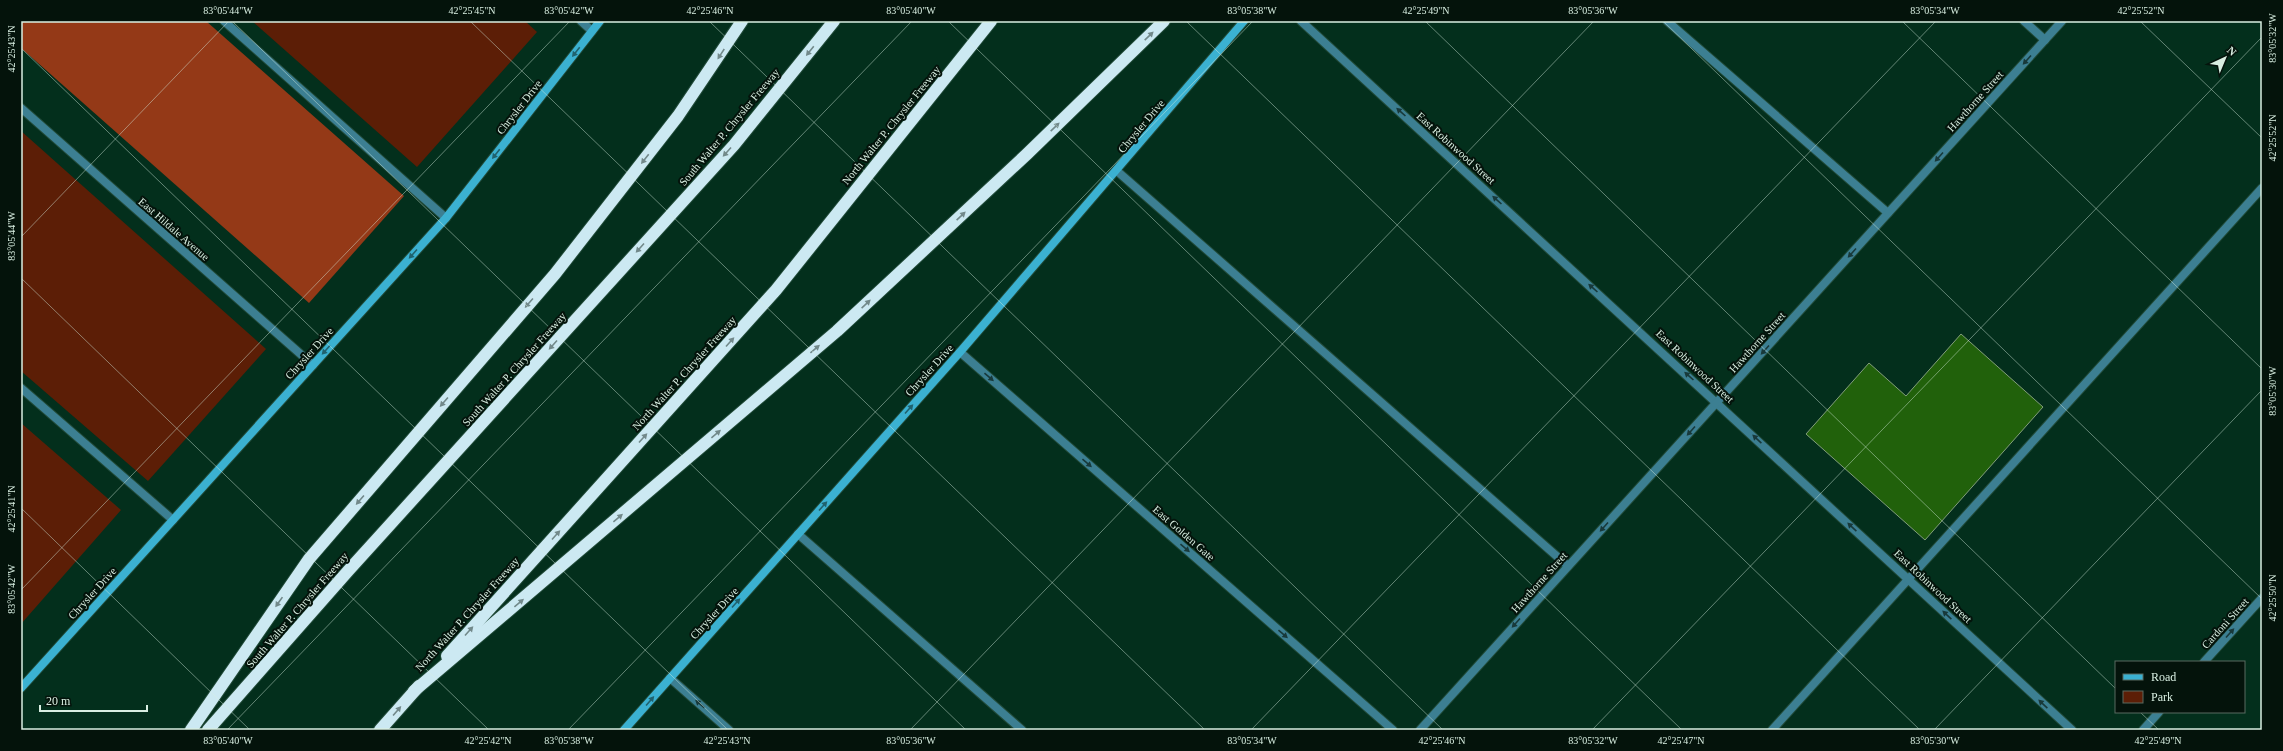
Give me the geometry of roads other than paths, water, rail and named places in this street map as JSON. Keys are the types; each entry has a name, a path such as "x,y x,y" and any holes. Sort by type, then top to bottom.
{"highway":[{"path":"191,730 309,559 554,274 678,116 742,21"},
{"name":"South Walter P. Chrysler Freeway","path":"208,730 348,571 734,145 834,21"},
{"name":"North Walter P. Chrysler Freeway","path":"380,730 776,290 992,21"},
{"path":"414,692 837,331 1027,154 1164,21"}],"main road":[{"name":"Chrysler Drive","path":"21,687 446,218 600,21"},
{"name":"Chrysler Drive","path":"624,730 960,352 1117,172 1244,21"}],"street":[{"path":"224,21 446,218"},
{"path":"581,21 592,31"},
{"name":"East Robinwood Street","path":"1301,21 2072,730"},
{"path":"1667,21 1888,213"},
{"path":"2024,21 2045,40"},
{"name":"Hawthorne Street","path":"1420,730 2062,21"},
{"name":"East Hildale Avenue","path":"21,108 313,365"},
{"path":"1117,172 1568,566"},
{"path":"1772,730 2262,188"},
{"name":"East Golden Gate","path":"960,352 1393,730"},
{"path":"21,388 173,520"},
{"path":"798,534 1022,730"},
{"name":"Cardoni Street","path":"2205,661 2262,598"},
{"path":"670,678 729,730"},
{"path":"2143,730 2158,713"}]}
